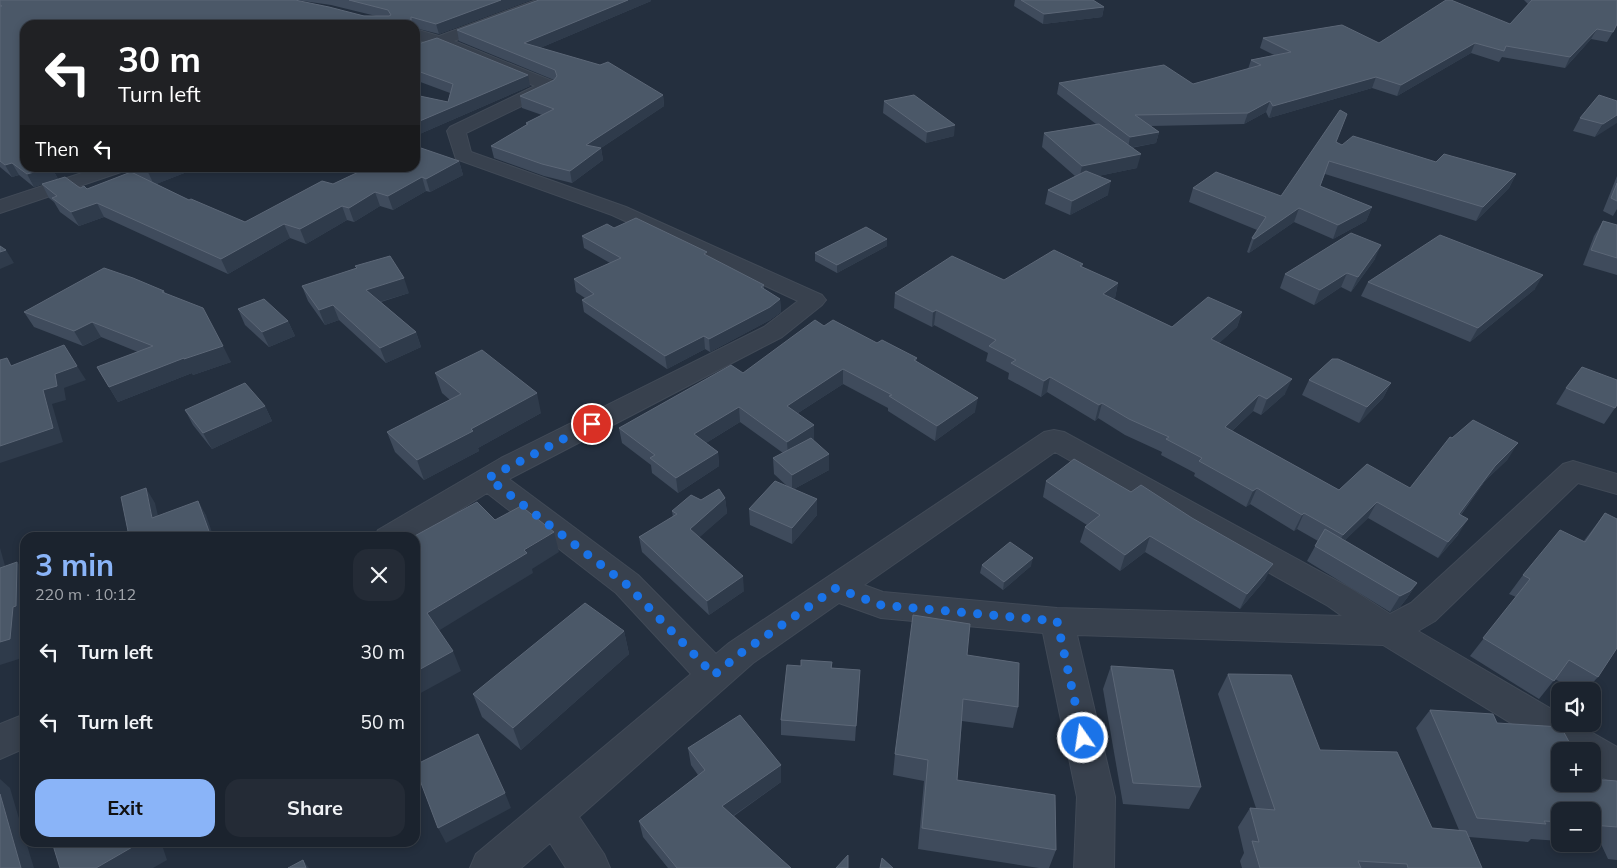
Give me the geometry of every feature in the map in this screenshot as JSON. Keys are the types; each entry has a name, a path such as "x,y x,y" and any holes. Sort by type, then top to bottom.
{"street":[{"path":"420,48 549,0"},
{"path":"399,532 511,465 773,332 814,300 620,211 463,155 456,131 549,86 440,41 420,35"},
{"path":"0,207 102,172"},
{"path":"490,868 741,653 1054,439 1339,597 1389,631 1574,742"},
{"path":"836,588 881,605 1057,621 1389,631 1423,612 1573,470 1617,484"},
{"path":"488,478 626,584 714,675"},
{"path":"1057,621 1096,797 1094,868"},
{"path":"0,742 20,732"},
{"path":"1601,758 1617,767"},
{"path":"554,815 590,868"}],"building":[{"path":"0,0 295,0 364,16 389,16 391,15 388,10 349,0 501,0 436,24 411,17 411,20 20,20 20,169 12,163 5,165 0,161 0,6 2,6 0,5"},
{"path":"539,0 628,0 524,43 600,65 608,62 663,95 586,145 601,148 570,171 542,164 491,146 528,124 526,123 554,109 520,96 554,80 557,76 555,70 457,30"},
{"path":"1021,0 1093,0 1104,7 1044,14"},
{"path":"1446,0 1451,0 1510,24 1532,0 1617,0 1617,24 1613,32 1597,29 1570,57 1506,46 1504,51 1475,43 1401,85 1376,77 1273,106 1270,101 1248,113 1135,115 1159,132 1130,137 1059,83 1164,65 1193,84 1261,65 1251,60 1291,52 1263,38 1342,25 1379,43"},
{"path":"437,38 528,75 420,121 420,96 448,102 453,84 420,72 420,43"},
{"path":"914,95 955,125 927,132 884,101"},
{"path":"1599,95 1617,101 1617,115 1603,124 1580,118"},
{"path":"1340,110 1347,114 1336,142 1342,145 1353,136 1436,162 1444,154 1516,174 1483,207 1329,161 1320,186 1372,207 1338,225 1299,208 1254,239 1252,238 1266,217 1193,188 1216,172 1281,196"},
{"path":"1099,124 1141,154 1082,166 1044,133"},
{"path":"420,148 459,161 426,179 422,177 388,196 375,192 349,208 342,206 300,229 284,224 221,259 97,203 71,212 52,198 57,196 42,184 65,177 80,188 84,186 87,189 131,172 189,200 191,199 245,222 322,181 333,184 358,172 420,172"},
{"path":"1086,171 1111,181 1072,201 1048,190"},
{"path":"1617,183 1617,201 1611,198"},
{"path":"636,218 707,252 704,254 764,285 761,287 780,299 770,307 709,339 704,336 665,356 582,300 594,294 574,279 621,258 582,236 607,224 614,228"},
{"path":"1603,221 1617,225 1617,258 1591,250"},
{"path":"866,227 887,239 837,265 815,253"},
{"path":"1351,233 1381,245 1358,277 1347,273 1320,290 1285,274"},
{"path":"1440,235 1543,275 1478,328 1368,282"},
{"path":"0,246 6,250 0,252"},
{"path":"1054,250 1083,264 1080,266 1118,283 1103,294 1172,327 1208,297 1242,312 1211,339 1292,379 1267,399 1259,395 1225,427 1339,490 1367,464 1410,488 1450,437 1452,438 1473,420 1518,443 1495,466 1459,514 1468,519 1448,542 1377,502 1343,535 1304,513 1302,515 1257,488 1253,491 1199,461 1202,458 1166,439 1169,437 1129,419 1102,403 1099,405 1050,377 1044,381 1011,363 1016,360 989,346 996,340 936,310 933,312 895,293 952,256 1004,280"},
{"path":"390,256 404,278 366,290 416,332 380,348 333,305 319,310 302,286 357,268 355,266"},
{"path":"104,268 133,278 203,308 223,346 184,358 109,387 97,367 153,346 92,322 74,331 24,312"},
{"path":"264,299 288,321 262,332 238,309"},
{"path":"815,320 824,326 833,320 877,343 882,340 917,358 914,360 978,398 937,426 889,396 892,395 843,369 787,406 814,425 787,442 739,407 694,434 718,452 676,478 650,458 655,455 619,428 731,365 743,373"},
{"path":"64,345 77,366 55,374 57,386 43,390 53,428 0,446 0,360 7,358 11,366"},
{"path":"482,350 537,393 471,429 473,431 417,460 387,432 461,394 435,373"},
{"path":"1332,359 1338,359 1391,383 1367,407 1309,380"},
{"path":"1582,367 1617,380 1617,405 1615,408 1566,388"},
{"path":"245,383 265,406 203,433 185,410"},
{"path":"811,438 829,454 792,475 773,458"},
{"path":"1074,459 1131,492 1141,485 1192,518 1273,564 1247,594 1150,536 1125,555 1085,527 1100,515 1046,481"},
{"path":"775,481 817,499 792,528 749,509"},
{"path":"146,488 152,518 198,501 209,532 125,532 128,531 121,497"},
{"path":"719,489 725,498 690,529 743,576 707,601 639,537 677,514 672,511 691,495 701,500"},
{"path":"477,502 495,520 521,506 554,532 524,550 527,553 427,613 453,651 420,669 420,533"},
{"path":"1605,513 1617,519 1617,648 1598,677 1569,660 1554,681 1483,638 1530,579 1523,575 1560,530 1585,542"},
{"path":"1325,529 1417,583 1410,591 1400,596 1315,546"},
{"path":"1010,542 1033,558 1004,582 982,565"},
{"path":"17,562 16,606 13,607 10,639 0,642 0,568"},
{"path":"585,603 624,631 513,728 473,694"},
{"path":"913,615 970,624 967,655 1019,663 1018,707 963,699 957,780 1055,795 1056,850 922,828 928,760 895,754"},
{"path":"801,660 832,662 831,668 860,670 856,726 781,720 787,665 801,666"},
{"path":"1111,666 1173,670 1201,787 1133,783"},
{"path":"1228,674 1291,675 1320,750 1397,752 1432,828 1466,831 1482,868 1408,868 1407,864 1358,861 1361,868 1260,868 1252,841 1259,842 1250,808 1275,810"},
{"path":"1430,710 1493,714 1497,723 1551,726 1551,732 1564,732 1569,742 1551,742 1551,792 1601,792 1601,780 1617,781 1617,827 1601,826 1601,802 1551,802 1551,821 1544,821 1546,824 1477,818"},
{"path":"740,715 781,765 722,806 791,868 677,868 639,821 705,770 688,748"},
{"path":"478,734 505,793 438,828 420,780 420,763"},
{"path":"0,794 21,868 0,868"},
{"path":"54,847 132,847 96,868 60,868"},
{"path":"848,855 848,868 836,868"},
{"path":"882,858 893,868 880,868"},
{"path":"303,860 306,868 288,868"}],"route":[{"path":"592,424 488,478 626,584 714,675 741,653 836,588 881,605 1057,621 1083,738"}]}
